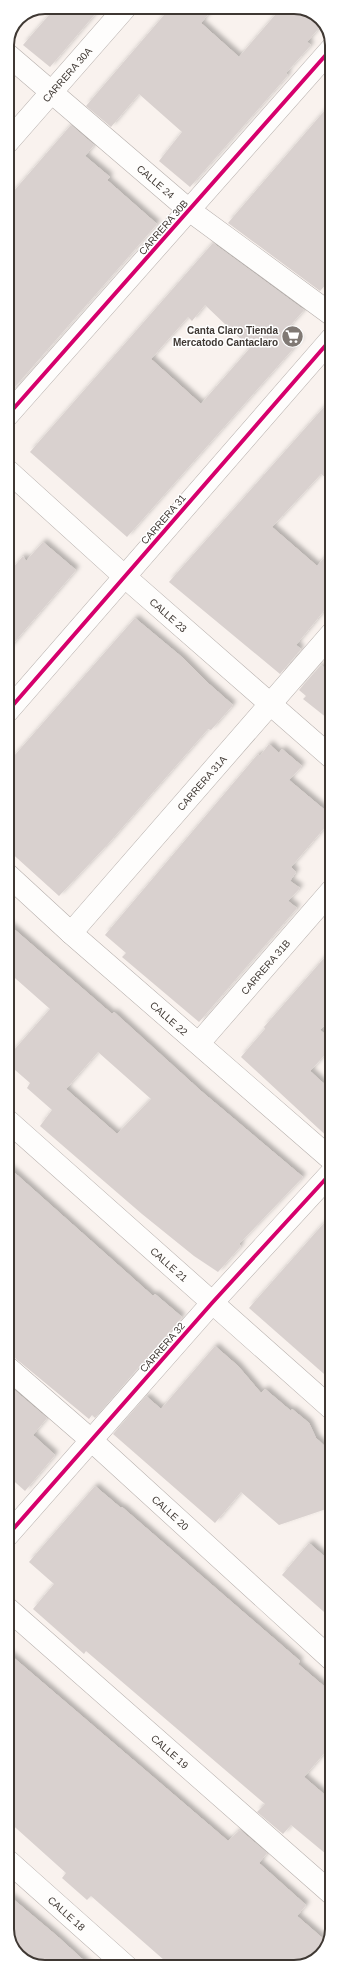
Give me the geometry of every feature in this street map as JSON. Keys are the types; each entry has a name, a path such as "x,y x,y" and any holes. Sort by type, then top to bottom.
{"street":[{"name":"CARRERA 30A","path":"14,135 120,14"},
{"name":"CARRERA 30B","path":"14,408 325,56"},
{"name":"CALLE 24","path":"14,60 189,210 325,310"},
{"name":"CARRERA 31","path":"14,704 325,346"},
{"name":"CALLE 23","path":"14,476 124,576 325,752"},
{"name":"CARRERA 31A","path":"71,933 325,641"},
{"name":"CALLE 22","path":"14,880 71,933 325,1154"},
{"name":"CARRERA 31B","path":"199,1043 325,898"},
{"name":"CALLE 21","path":"14,1126 325,1403"},
{"name":"CARRERA 32","path":"14,1528 212,1303 325,1180"},
{"name":"CALLE 20","path":"14,1373 91,1440 325,1654"},
{"name":"CALLE 19","path":"14,1614 325,1888"},
{"name":"CALLE 18","path":"14,1866 119,1960"}],"building":[{"path":"50,14 95,14 50,67 23,45"},
{"path":"165,14 208,14 201,23 239,57 276,14 296,14 306,16 320,27 307,42 311,45 286,73 288,75 190,187 159,161 182,132 139,94 111,127 86,106"},
{"path":"325,110 325,286 320,291 228,223"},
{"path":"71,125 94,145 85,156 110,177 107,180 157,224 14,388 14,191"},
{"path":"213,243 304,310 287,329 300,341 127,537 30,452","holes":["205,305 250,348 201,404 151,359 188,317 192,321"]},
{"path":"325,406 325,477 321,474 272,527 317,566 325,557 325,610 296,645 301,649 280,674 169,582"},
{"path":"43,542 76,570 14,643 14,567 23,556 26,561"},
{"path":"135,618 183,658 233,705 211,730 208,729 108,844 59,896 14,855 14,756"},
{"path":"321,665 325,668 325,716 303,699 306,696 299,690"},
{"path":"269,744 279,753 282,749 302,766 289,780 325,810 325,827 291,867 296,872 290,881 300,888 288,901 297,908 199,1022 122,957 126,953 105,935 258,754 260,756"},
{"path":"14,929 112,1014 114,1012 201,1091 303,1177 239,1244 241,1246 218,1272 194,1256 142,1214 40,1126 52,1110 27,1088 30,1083 14,1069 14,1050 50,1009 14,977","holes":["98,1052 151,1099 117,1134 66,1089"]},
{"path":"325,957 325,1025 320,1030 325,1034 325,1055 310,1071 325,1085 325,1135 241,1057 265,1029 264,1027"},
{"path":"14,1172 153,1296 155,1294 182,1317 95,1418 92,1415 89,1419 15,1358"},
{"path":"325,1222 325,1375 249,1308"},
{"path":"215,1346 238,1366 261,1393 265,1389 291,1411 292,1409 309,1423 316,1438 325,1446 325,1509 279,1525 241,1492 215,1523 113,1434 146,1396 161,1409"},
{"path":"14,1390 47,1418 33,1435 55,1455 25,1491 14,1481"},
{"path":"95,1486 121,1508 122,1507 300,1661 298,1664 325,1687 325,1752 304,1777 325,1795 325,1853 291,1825 283,1834 257,1812 265,1804 86,1651 84,1654 33,1609 54,1584 29,1562"},
{"path":"309,1543 325,1557 325,1613 282,1575"},
{"path":"14,1658 228,1841 240,1830 267,1853 259,1863 306,1905 297,1916 323,1939 313,1954 298,1960 164,1960 91,1896 87,1900 62,1878 66,1873 14,1826"},
{"path":"14,1900 83,1960 43,1960 33,1958 28,1955 18,1944 14,1933"}],"cycle path":[{"path":"14,408 325,56"},
{"path":"14,704 325,346"},
{"path":"14,1528 212,1303 325,1180"}],"place":[{"name":"Canta Claro Tienda Mercatodo Cantaclaro","path":"293,336"}]}
